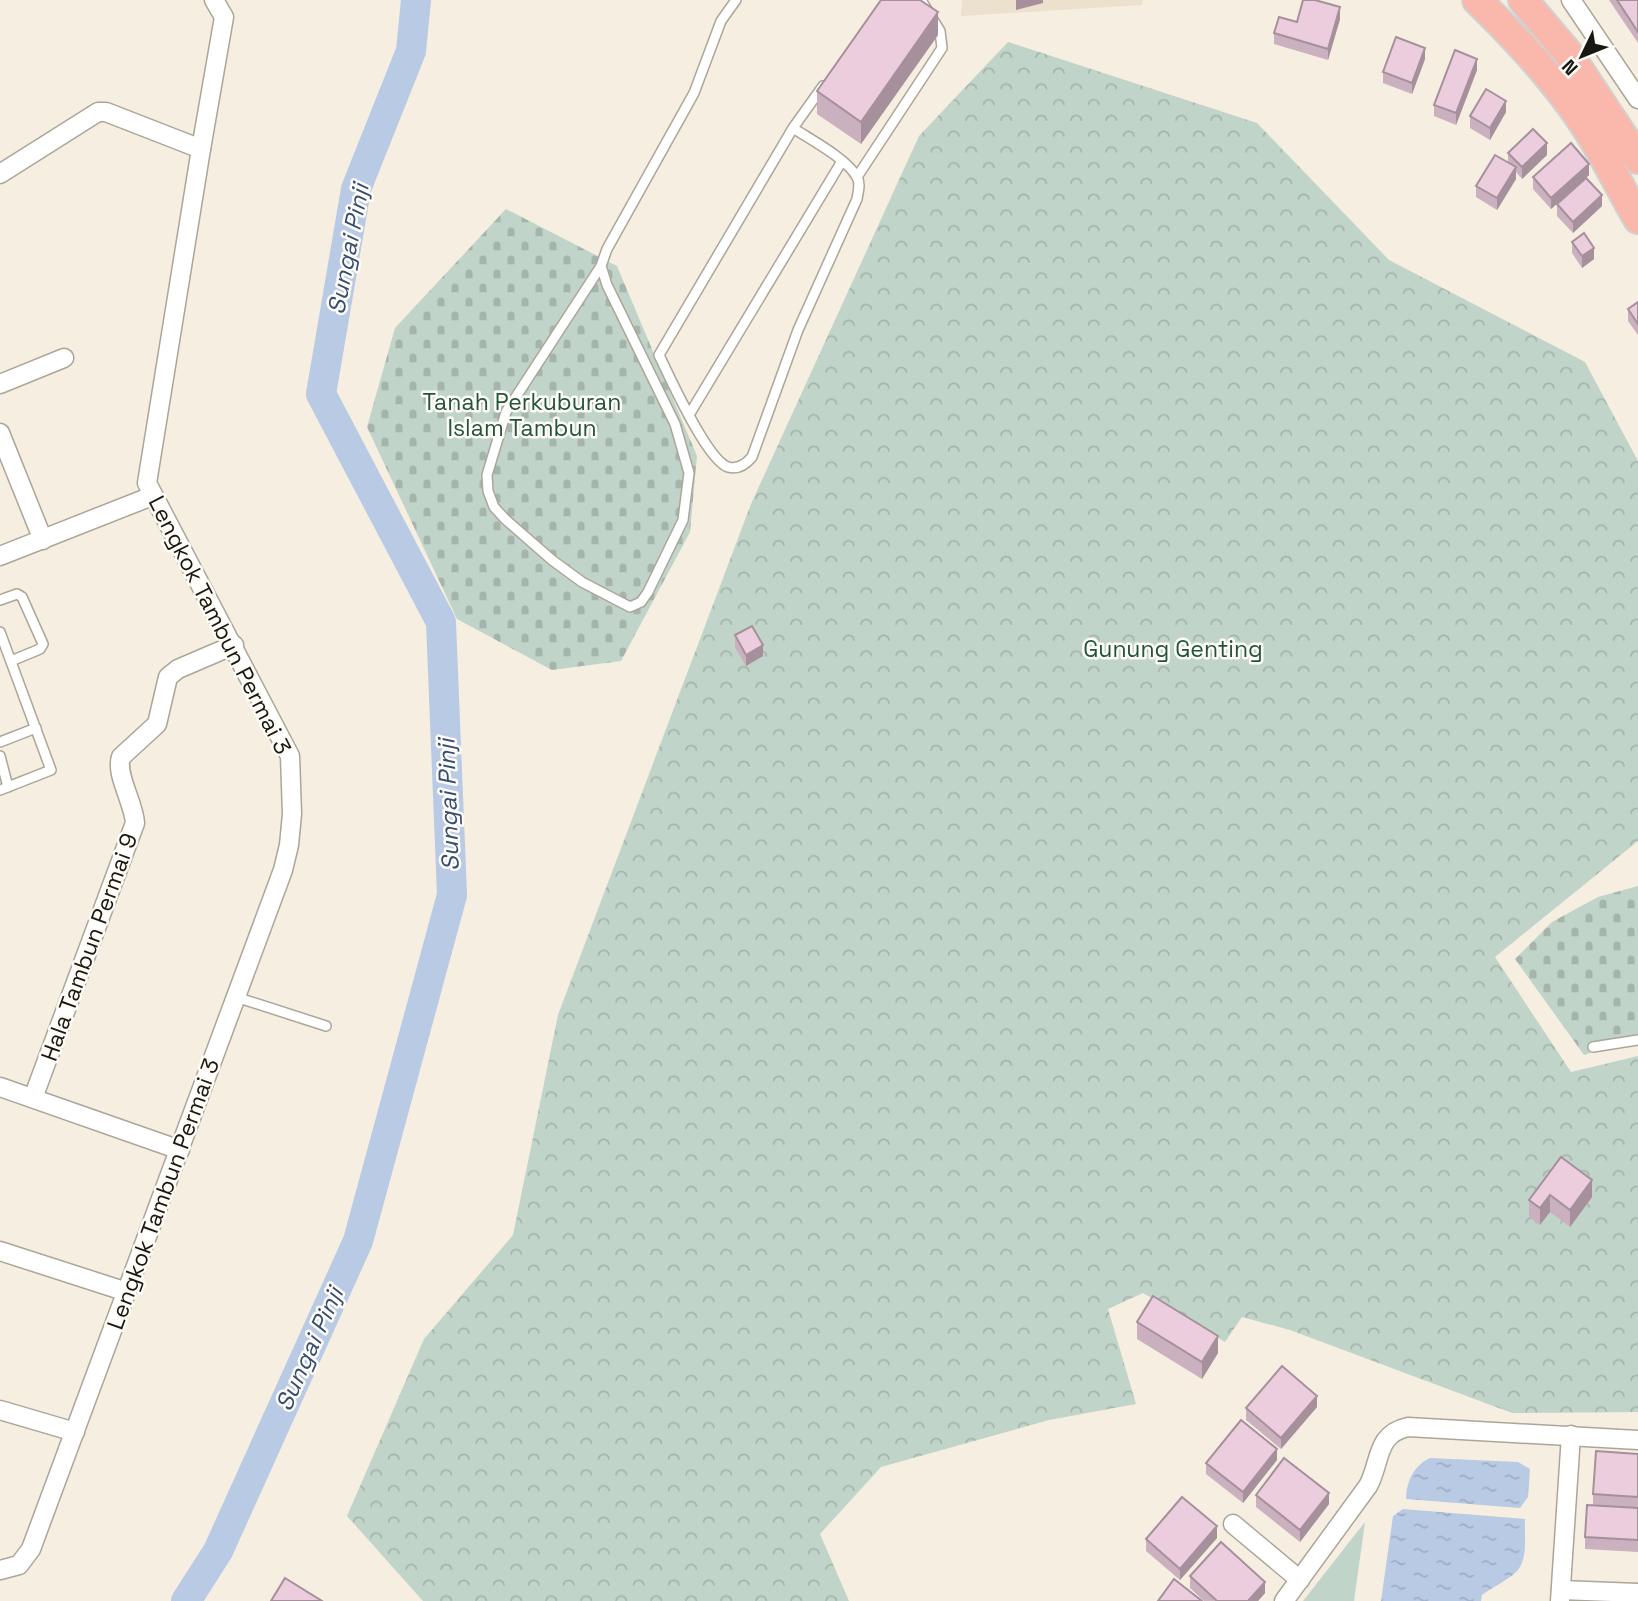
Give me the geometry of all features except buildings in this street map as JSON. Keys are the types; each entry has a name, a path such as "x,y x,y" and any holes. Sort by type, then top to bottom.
{"main road":[{"path":"1477,0 1553,81 1583,122 1638,219"},
{"path":"1523,0 1568,53 1638,159"}],"street":[{"name":"Lengkok Tambun Permai 3","path":"0,1570 19,1564 31,1549 283,870 289,845 292,781 290,755 147,483 224,17 214,0"},
{"path":"1571,0 1638,99"},
{"path":"0,174 98,112 106,112 201,149"},
{"path":"0,384 64,358"},
{"path":"0,433 43,540"},
{"path":"0,556 152,496"},
{"name":"Hala Tambun Permai 9","path":"33,1098 135,824 135,810 120,768 121,757 157,724 168,677 178,669 234,645"},
{"path":"0,1087 180,1150"},
{"path":"0,1251 127,1292"},
{"path":"0,1410 75,1432"},
{"path":"1284,1601 1368,1486 1374,1476 1382,1444 1389,1435 1408,1427 1638,1440"},
{"path":"1571,1435 1560,1596 1638,1594"},
{"path":"1233,1524 1300,1580"}],"lane":[{"path":"601,266 615,303 675,424 689,473 683,520 648,592 641,602 631,607 582,582 505,519 494,507 488,491 487,475 506,412 601,266 607,249 694,93 721,21 736,0"},
{"path":"857,177 943,48 943,36 921,0"},
{"path":"793,128 842,161 857,177 857,199 798,330 752,457 738,468 729,467 718,461 689,415 659,355 793,128 832,74"},
{"path":"689,415 842,161"},
{"path":"0,600 17,594 22,597 43,644 40,649 11,661"},
{"path":"0,632 51,769 4,788 0,756"},
{"path":"0,742 36,728"},
{"path":"236,997 326,1026"},
{"path":"1593,1047 1638,1040"}],"shaded area":[{"path":"962,0 1143,0 1142,5 961,16"}],"green space":[{"name":"Gunung Genting","path":"1008,42 1257,123 1389,260 1585,362 1638,461 1638,841 1495,957 1571,1072 1638,1056 1638,1412 1512,1413 1290,1330 1242,1317 1225,1342 1143,1293 1108,1309 1136,1404 1049,1420 881,1467 820,1534 849,1601 423,1601 347,1516 424,1339 513,1235 558,1015 751,504 919,136"},
{"name":"Tanah Perkuburan Islam Tambun","path":"506,209 617,266 697,456 690,532 621,661 552,670 457,619 367,427 395,328"},
{"path":"1638,886 1638,1036 1584,1055 1515,959 1552,922 1598,897"},
{"path":"1365,1522 1354,1601 1303,1601"}],"water":[{"path":"1430,1458 1518,1462 1530,1469 1528,1497 1520,1508 1406,1499 1412,1475"},
{"path":"1403,1509 1525,1519 1522,1562 1511,1576 1482,1595 1481,1601 1381,1601 1393,1516"}],"waterway":[{"name":"Sungai Pinji","path":"186,1601 218,1551 358,1241 452,895 441,622 321,394 356,189 411,51 416,0"}]}
